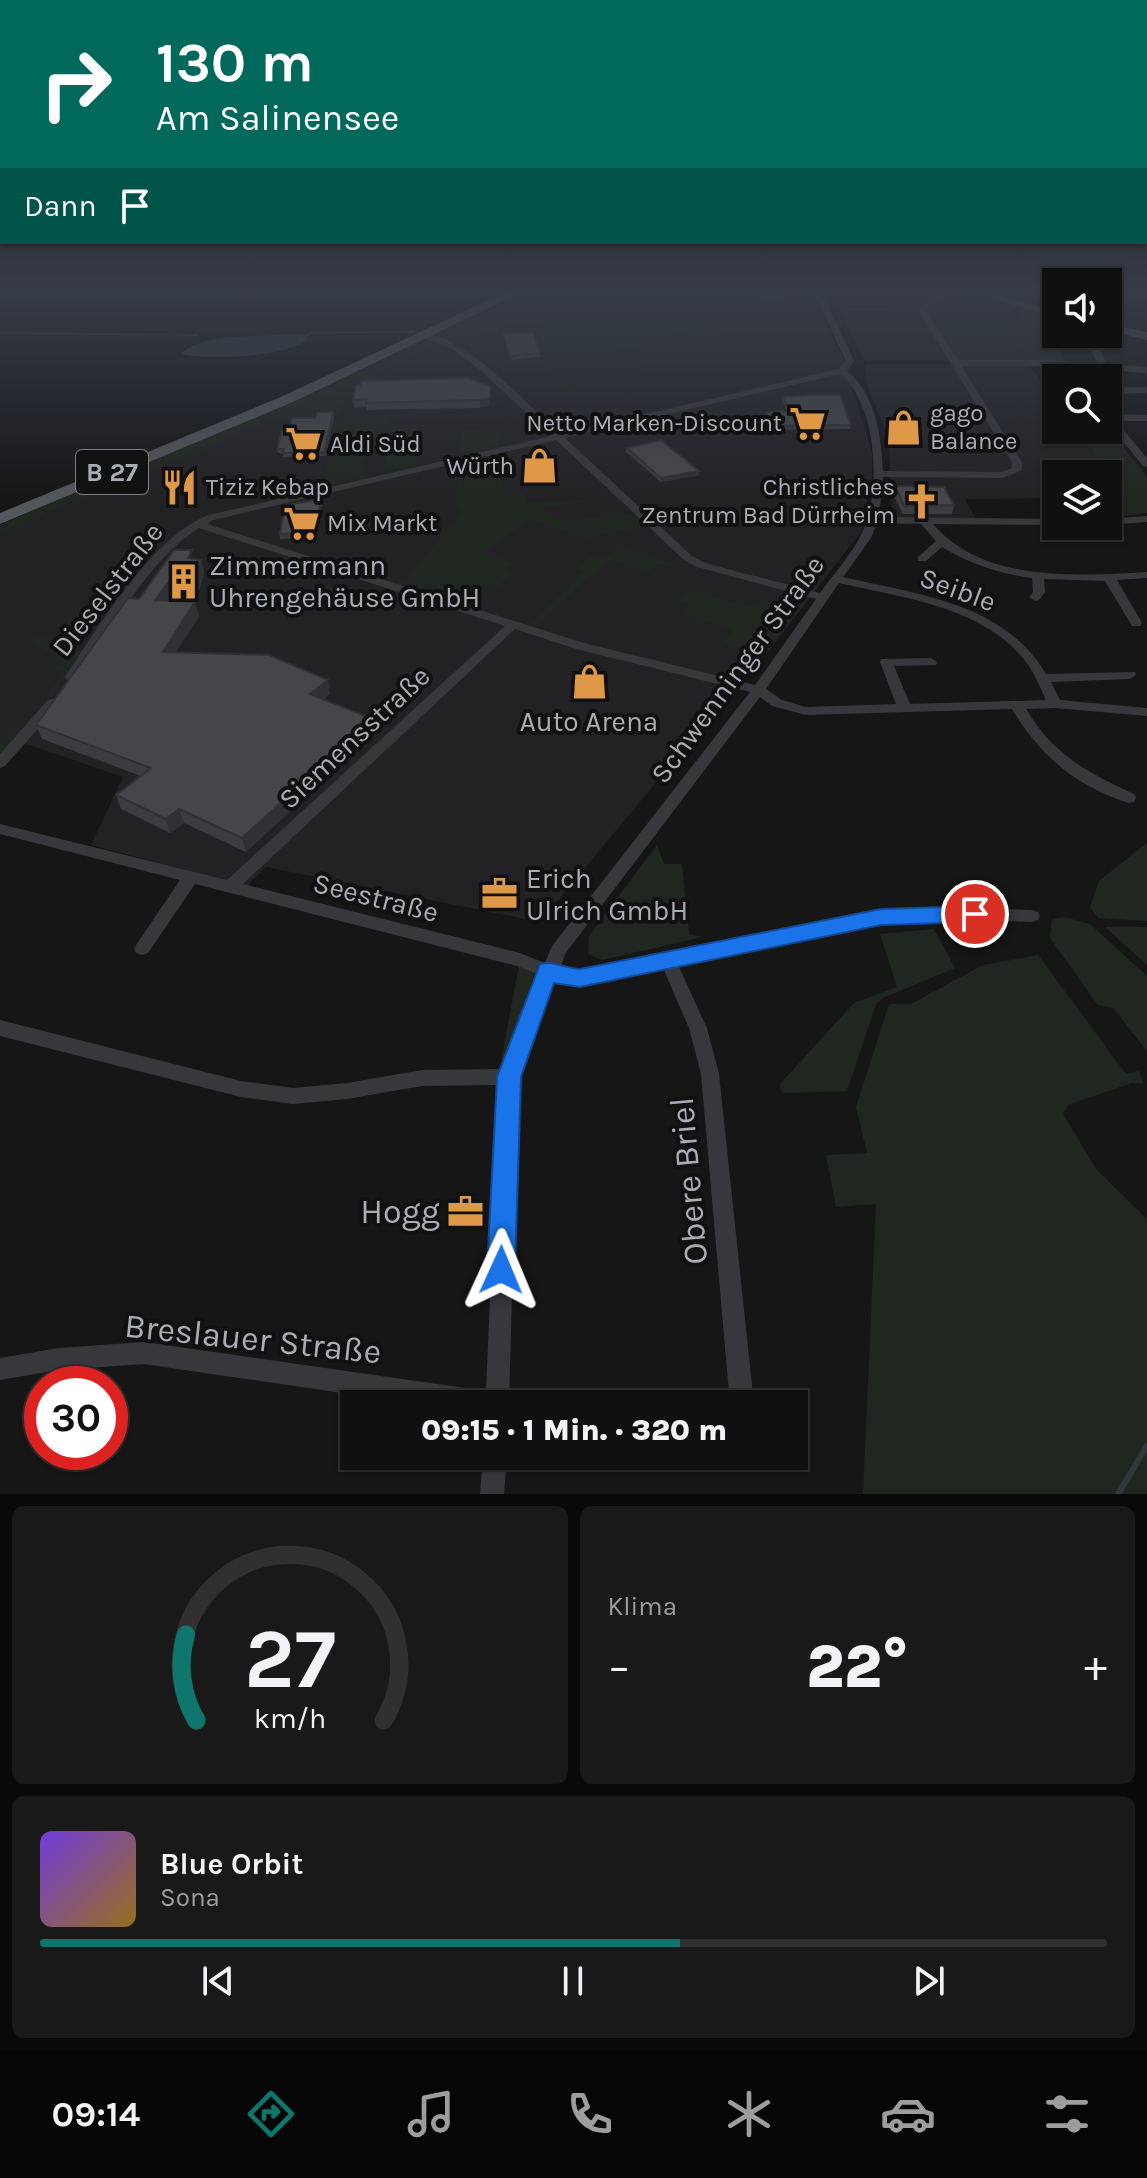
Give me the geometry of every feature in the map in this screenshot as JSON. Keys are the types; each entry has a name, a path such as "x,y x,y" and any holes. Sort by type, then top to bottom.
{"main road":[{"name":"B 27","path":"0,519 372,361"}],"street":[{"path":"472,361 679,551 701,565 824,598"},
{"name":"Schwenninger Straße","path":"498,1390 509,1077 548,970 589,908 759,690 865,538 872,520 878,474 873,430 861,394 856,381 842,371 850,361"},
{"path":"955,363 1057,364"},
{"path":"878,474 1003,475 1017,470 1017,462 955,363"},
{"path":"1122,368 1147,370"},
{"path":"197,524 236,510 842,371"},
{"path":"1122,391 1147,390"},
{"path":"1122,417 1147,418"},
{"path":"1122,434 1147,464"},
{"path":"1133,447 1147,447"},
{"path":"1122,521 1147,519"},
{"path":"872,520 1042,522"},
{"path":"925,522 940,543 983,564 1038,575 1147,575"},
{"path":"197,524 580,646 759,690 777,703 806,711 1055,704 1147,712"},
{"name":"Dieselstraße","path":"0,763 25,739 64,689 162,554 197,524"},
{"path":"922,559 940,543"},
{"path":"1035,597 1039,592 1038,575"},
{"path":"1109,577 1136,623"},
{"name":"Seible","path":"836,579 936,604 981,621 1012,640 1043,678 1055,704"},
{"name":"Siemensstraße","path":"230,887 513,625"},
{"path":"876,650 886,662 905,709"},
{"path":"886,662 931,662"},
{"path":"1043,678 1130,675"},
{"path":"1017,706 1035,738 1055,759 1129,798"},
{"name":"Seestraße","path":"0,829 520,960 565,978 580,978 881,917 950,913 1032,916"},
{"path":"142,948 191,877"},
{"name":"Obere Briel","path":"668,961 698,1028 710,1074 741,1390"},
{"path":"0,1028 241,1089 293,1096 347,1091 422,1078 509,1077"},
{"name":"Breslauer Straße","path":"0,1369 59,1359 144,1353 400,1390"},
{"path":"492,1494 494,1470"}],"shaded area":[{"path":"375,361 844,361 872,453 872,479 861,532 749,676 693,738 540,922 266,867 247,886 91,845 123,777 23,743 0,764 0,531"},
{"path":"389,361 398,361 390,368 373,369 369,379 356,382 349,390 341,416 262,420 260,425 238,429 235,436 143,473 137,487 113,485 0,532 0,525"},
{"path":"543,361 633,361 645,371 640,372 644,377 624,380 628,393 613,380 569,384 572,393 556,395"},
{"path":"865,361 1026,361 865,361"},
{"path":"865,365 1029,365 1042,382 1042,444 1088,444 1099,460 1042,460 1042,498 965,499 977,521 892,520 889,438 868,388"},
{"path":"391,413 390,428 419,428 417,465 384,472 389,433 368,433 363,477 323,487 333,421"},
{"path":"499,429 500,446 460,456 462,430"},
{"path":"1088,444 1121,444 1147,477 1147,513 1122,516 1122,460 1099,460"},
{"path":"500,455 502,491 525,492 527,503 599,500 531,509 562,521 634,513 648,525 588,538 530,519 485,553 513,563 506,569 514,573 499,585 515,592 491,584 464,604 401,584 464,511 455,504 459,464"},
{"path":"160,536 165,538 164,544 121,598 91,628 74,628 76,618 86,619 112,605 108,602 123,593 153,553 144,545"},
{"path":"618,547 685,568 657,564 648,572 614,560 608,561 533,627 529,625 585,572 578,569 591,556 603,560"},
{"path":"689,590 754,607 757,603 789,603 792,599 806,603 747,675 730,669 744,651 723,643 733,630 682,614 689,604 680,601"},
{"path":"37,637 78,646 82,651 40,711 0,756 0,746 10,740 6,736 11,731 20,732 65,671 57,669 63,662 31,642 24,644"},
{"path":"1147,843 1147,921 1098,918 1090,907 1099,881"},
{"path":"657,845 664,864 682,864 689,934 703,937 602,960 588,954 589,936"},
{"path":"1064,917 1090,924 1147,976 1147,1051 1113,1008 1098,1005 1050,938 1052,920"},
{"path":"1105,927 1147,927 1147,965"},
{"path":"934,929 955,968 883,998 876,1004 847,1091 782,1093 780,1084 854,1003 897,987 880,934"},
{"path":"1038,955 1126,1074 1139,1071 1144,1084 1132,1083 1068,1105 1063,1114 1096,1169 1147,1219 1147,1494 863,1494 876,1204 836,1207 826,1155 867,1153 856,1107 889,1004 911,1004 983,965"},
{"path":"519,966 535,972 505,1059 501,1061"}],"building":[{"path":"468,378 490,386 490,398 366,403 367,399 353,400 356,385 360,385 361,381"},
{"path":"840,395 851,425 771,426 766,412 789,411 783,397"},
{"name":"Aldi Süd","path":"317,412 333,412 325,452 282,453 284,449 277,449 282,431 289,431 292,418 315,418"},
{"path":"661,440 699,471 661,478 627,448"},
{"path":"895,486 944,487 954,505 904,506"},
{"name":"Mix Markt","path":"321,499 316,533 280,534 285,505"},
{"path":"174,550 192,550 188,558 201,560 195,577 174,575 155,600 195,602 163,652 269,655 328,680 310,694 373,719 242,838 179,809 166,819 116,795 151,768 36,725 128,598 139,599"}],"waterway":[{"path":"1118,1494 1147,1446"}],"place":[{"name":"Netto Marken-Discount","path":"808,423"},
{"name":"gago Balance","path":"904,427"},
{"name":"Aldi Süd","path":"304,444"},
{"name":"Würth","path":"540,466"},
{"name":"Tiziz Kebap","path":"180,487"},
{"name":"Christliches Zentrum Bad Dürrheim","path":"921,501"},
{"name":"Mix Markt","path":"301,523"},
{"name":"Zimmermann Uhrengehäuse GmbH","path":"183,581"},
{"name":"Auto Arena","path":"589,681"},
{"name":"Erich Ulrich GmbH","path":"500,894"},
{"name":"Hogg","path":"466,1211"}],"route":[{"path":"501,1270 509,1077 548,970 565,978 580,978 881,917 975,914"}]}
